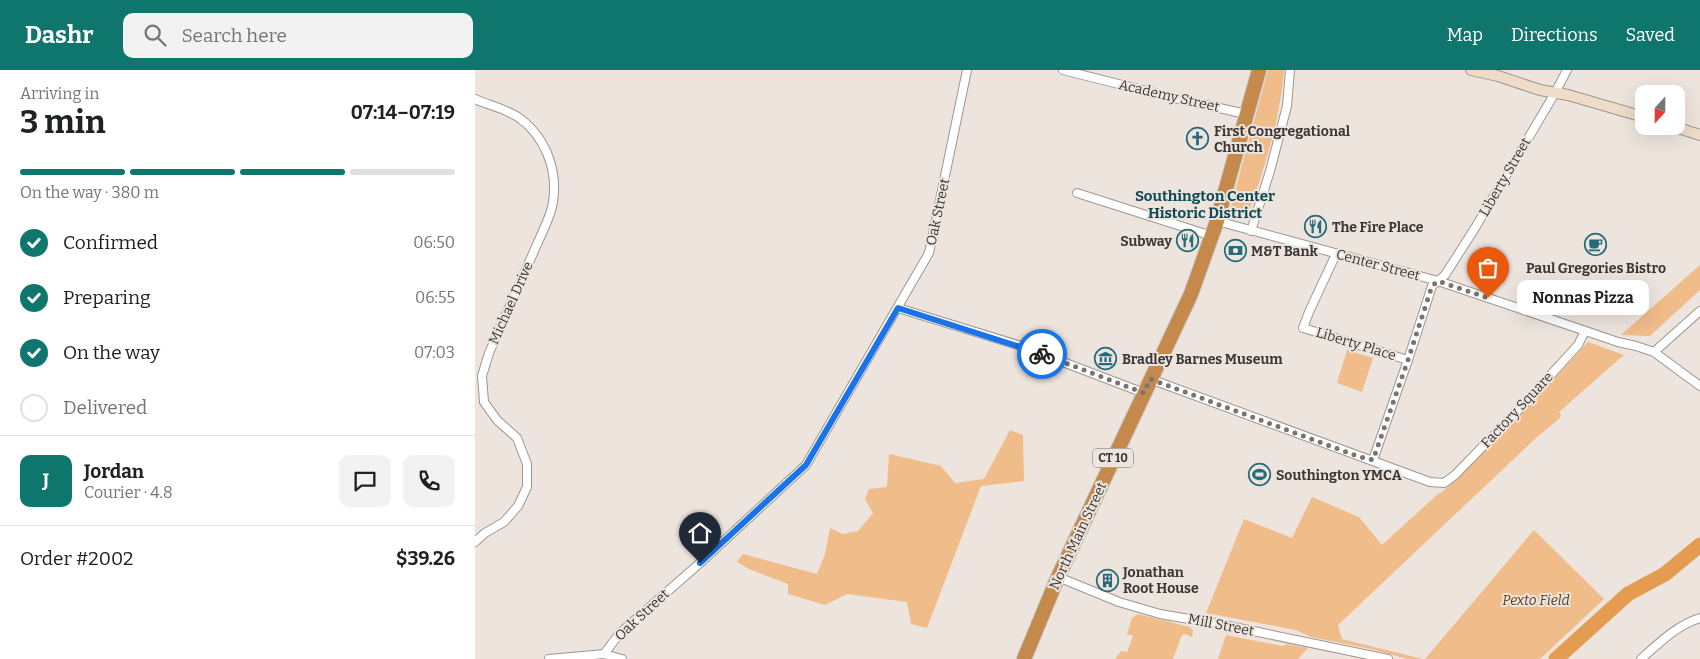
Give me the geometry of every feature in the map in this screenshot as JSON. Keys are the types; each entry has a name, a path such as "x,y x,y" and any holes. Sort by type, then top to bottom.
{"highway":[{"name":"CT 10","path":"1217,221 1259,70"},
{"name":"North Main Street","path":"1024,659 1058,577 1191,294 1217,221"}],"street":[{"name":"Oak Street","path":"604,654 620,633 700,563 806,465 929,253 967,70"},
{"name":"Academy Street","path":"1063,70 1246,114"},
{"path":"1251,231 1270,171 1287,106 1290,70"},
{"path":"1471,70 1635,115"},
{"name":"Liberty Street","path":"1373,460 1432,286 1445,275 1475,228 1567,70"},
{"name":"Michael Drive","path":"475,100 517,116 535,132 547,151 554,176 553,203 546,224 489,353 482,376 484,402 497,420 517,438 527,464 527,487 519,506 503,522 485,533 475,542"},
{"path":"1685,130 1700,135"},
{"path":"1077,193 1212,236"},
{"name":"Center Street","path":"1217,221 1438,281 1585,331 1654,352 1700,386"},
{"name":"Liberty Place","path":"1336,254 1303,328 1408,360"},
{"path":"898,308 1021,346 1144,393"},
{"path":"1654,352 1700,311"},
{"name":"Factory Square","path":"1373,460 1430,482 1444,483 1455,475 1526,402 1578,345 1585,331"},
{"path":"1150,379 1357,456 1373,460"},
{"name":"Mill Street","path":"1058,577 1119,602 1160,614 1224,625 1388,659"},
{"path":"1641,659 1674,630 1700,618"},
{"path":"549,659 604,654 622,659"}],"green space":[{"path":"1268,70 1284,70 1279,107 1266,161 1248,214 1243,218 1239,218 1233,216 1230,209"},
{"path":"1700,265 1700,290 1650,336 1621,335"},
{"path":"1588,342 1624,355 1559,412 1560,418 1537,437 1338,625 1342,639 1423,659 1407,659 1371,649 1311,637 1296,630 1206,613 1244,519 1292,538 1312,497 1359,517 1382,545 1441,493 1502,435"},
{"path":"1347,350 1373,358 1362,392 1337,383"},
{"path":"1010,430 1023,435 1024,481 981,486 927,628 911,624 907,602 847,594 825,605 788,594 788,584 749,569 737,562 743,554 817,574 825,554 830,528 843,534 858,531 873,513 865,499 869,489 887,487 889,454 941,466 955,483 984,479"},
{"name":"Pexto Field","path":"1534,530 1604,599 1540,659 1425,659"},
{"path":"1138,614 1190,627 1193,631 1192,637 1185,634 1182,635 1173,659 1115,659 1121,651 1127,652 1133,636 1127,634 1132,618"},
{"path":"1226,635 1283,646 1286,644 1308,648 1298,659 1218,659"}],"waterway":[{"path":"1556,659 1628,594 1665,574 1700,545"}],"way so far":[{"path":"1042,354 1144,393 1150,379 1357,456 1373,460 1432,286 1438,281 1488,298"}],"place":[{"name":"First Congregational Church","path":"1198,139"},
{"name":"The Fire Place","path":"1316,227"},
{"name":"Subway","path":"1188,241"},
{"name":"Paul Gregories Bistro","path":"1596,245"},
{"name":"M&T Bank","path":"1235,251"},
{"name":"Nonnas Pizza","path":"1488,298"},
{"name":"Bradley Barnes Museum","path":"1106,359"},
{"name":"Southington YMCA","path":"1260,475"},
{"name":"Jonathan Root House","path":"1107,580"}],"district":[{"name":"Southington Center Historic District","path":"1205,204"}],"route":[{"path":"700,563 806,465 898,308 1042,354"}]}
